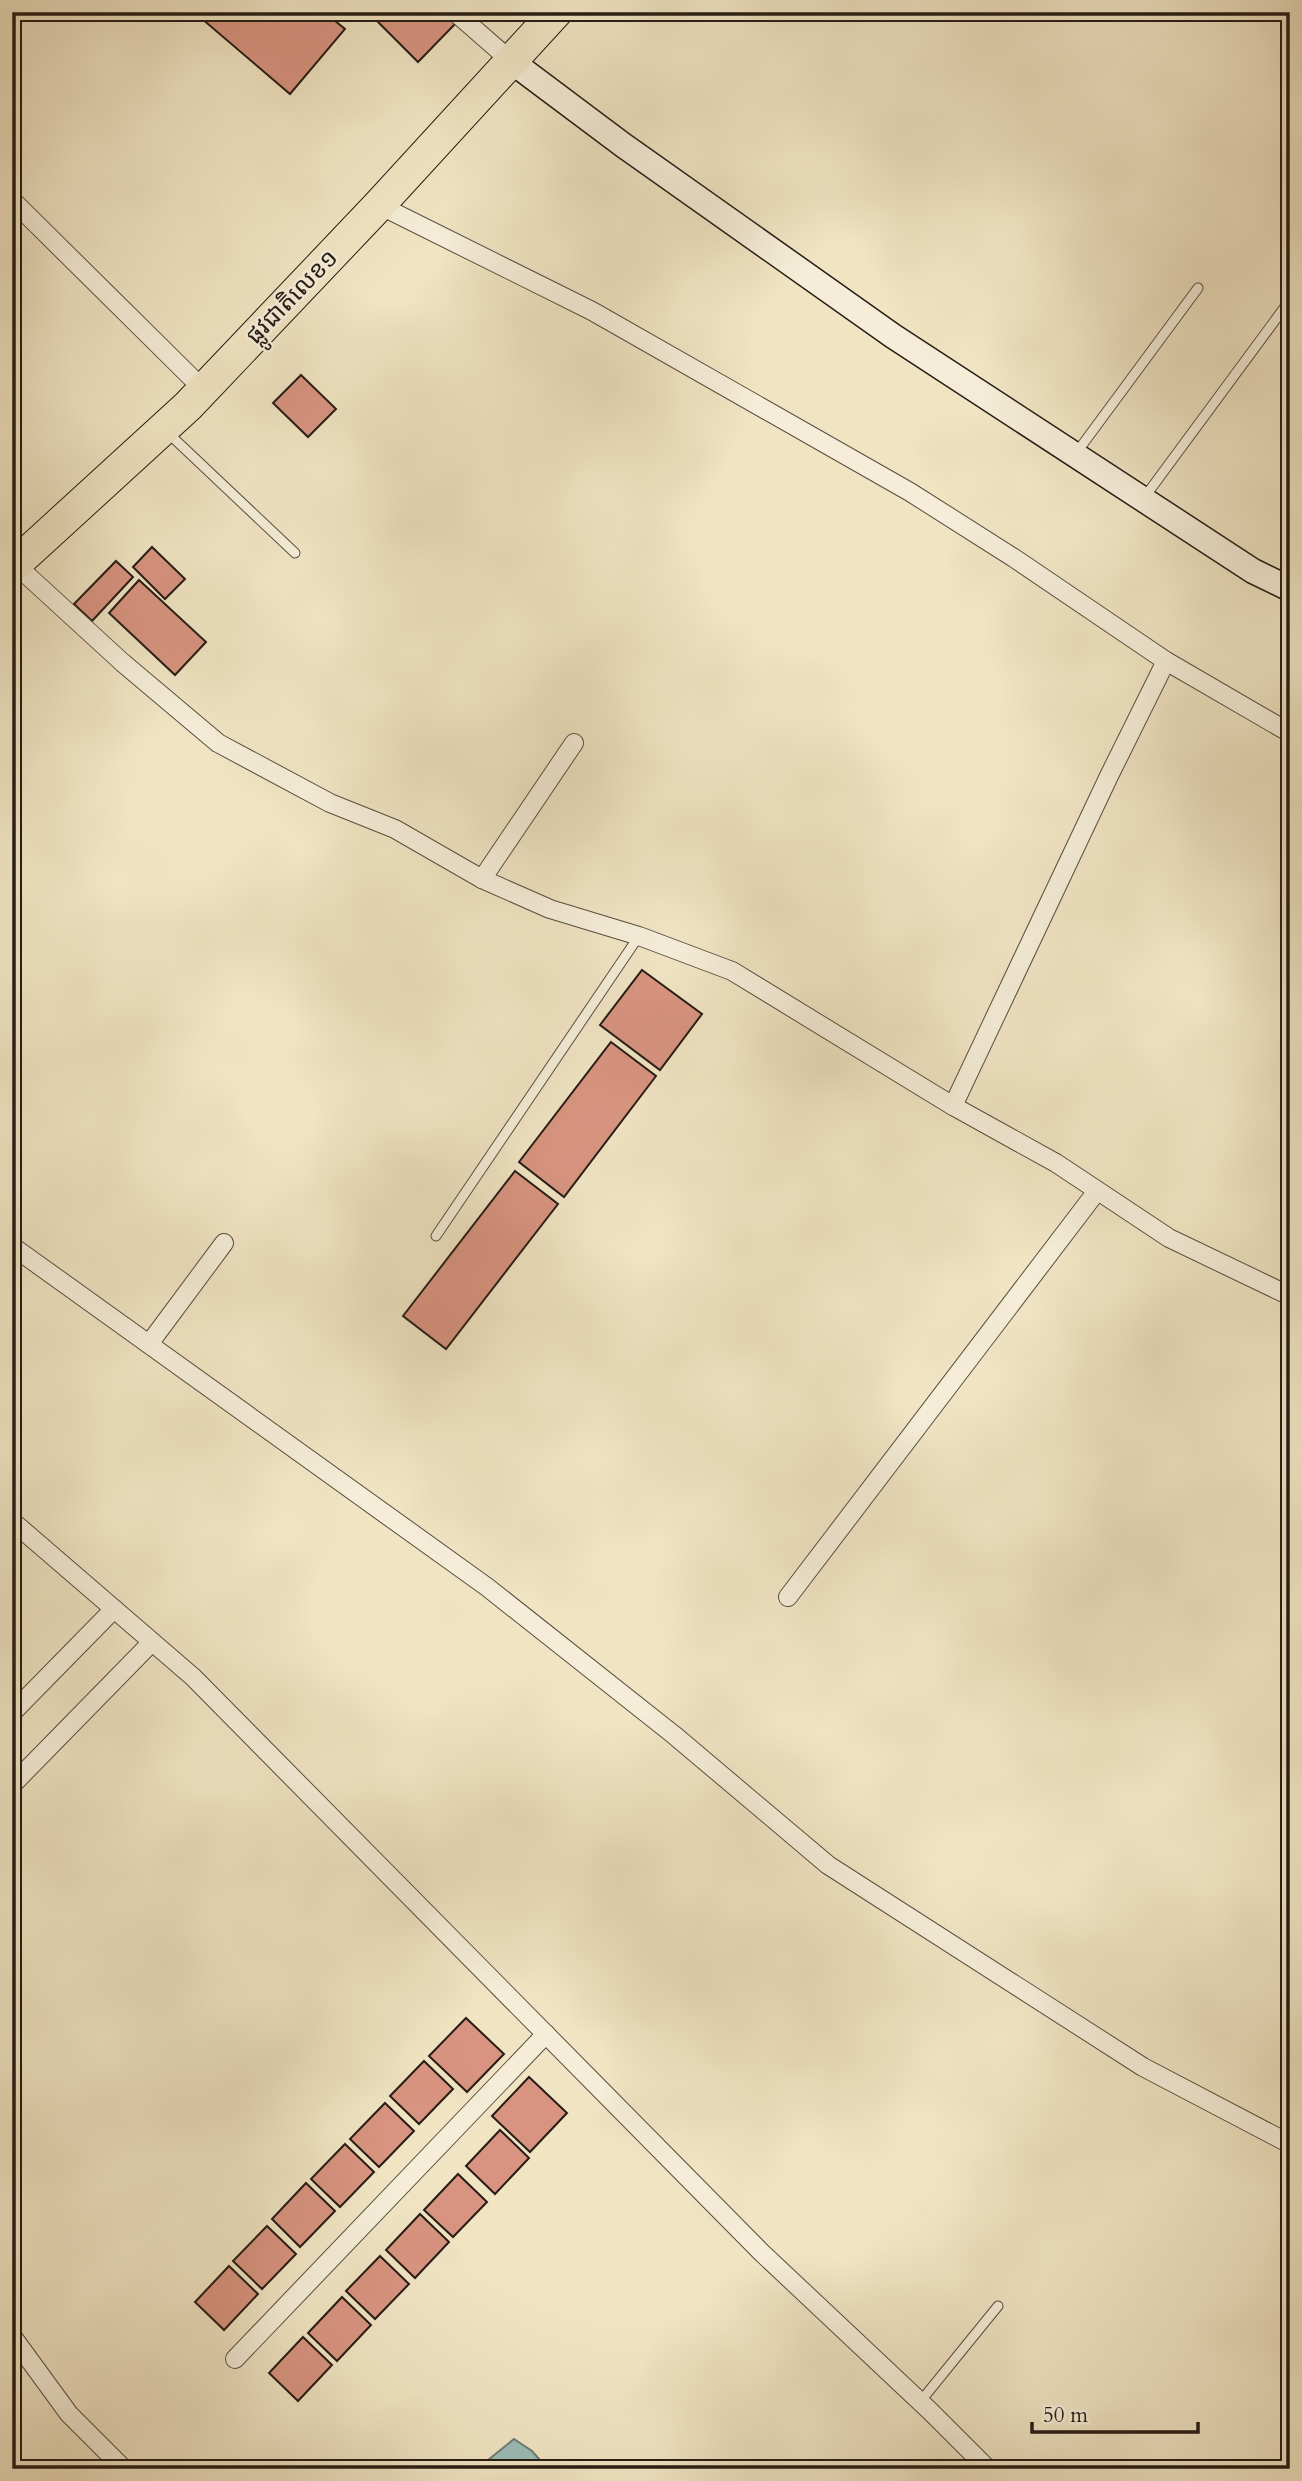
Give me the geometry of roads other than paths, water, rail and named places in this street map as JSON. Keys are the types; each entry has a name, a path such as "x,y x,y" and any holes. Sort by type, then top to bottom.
{"highway":[{"name":"ផ្លូវជាតិលេខ១","path":"14,566 204,390 556,12"}],"street":[{"path":"455,12 511,61 624,145 893,336 1253,571 1290,589"},
{"path":"12,200 204,390"},
{"path":"379,205 592,311 910,492 1014,558 1166,661 1290,733"},
{"path":"14,566 218,743 330,803 395,829 482,879 550,909 639,936 732,971 953,1106 1056,1163 1169,1238 1290,1296"},
{"path":"953,1106 1166,661"},
{"path":"482,879 574,743"},
{"path":"788,1597 1097,1191"},
{"path":"149,1344 224,1243"},
{"path":"12,1246 487,1587 674,1735 828,1864 1143,2067 1290,2144"},
{"path":"16,1531 114,1609 193,1677 761,2252 988,2469"},
{"path":"12,1713 114,1609"},
{"path":"12,1785 152,1642"},
{"path":"235,2360 547,2034"},
{"path":"12,2336 69,2414 124,2469"}],"lane":[{"path":"1076,453 1198,289"},
{"path":"1144,498 1290,300"},
{"path":"163,428 295,553"},
{"path":"436,1236 639,936"},
{"path":"920,2402 998,2306"}],"water":[{"path":"514,2439 532,2451 548,2469 477,2469"}]}
